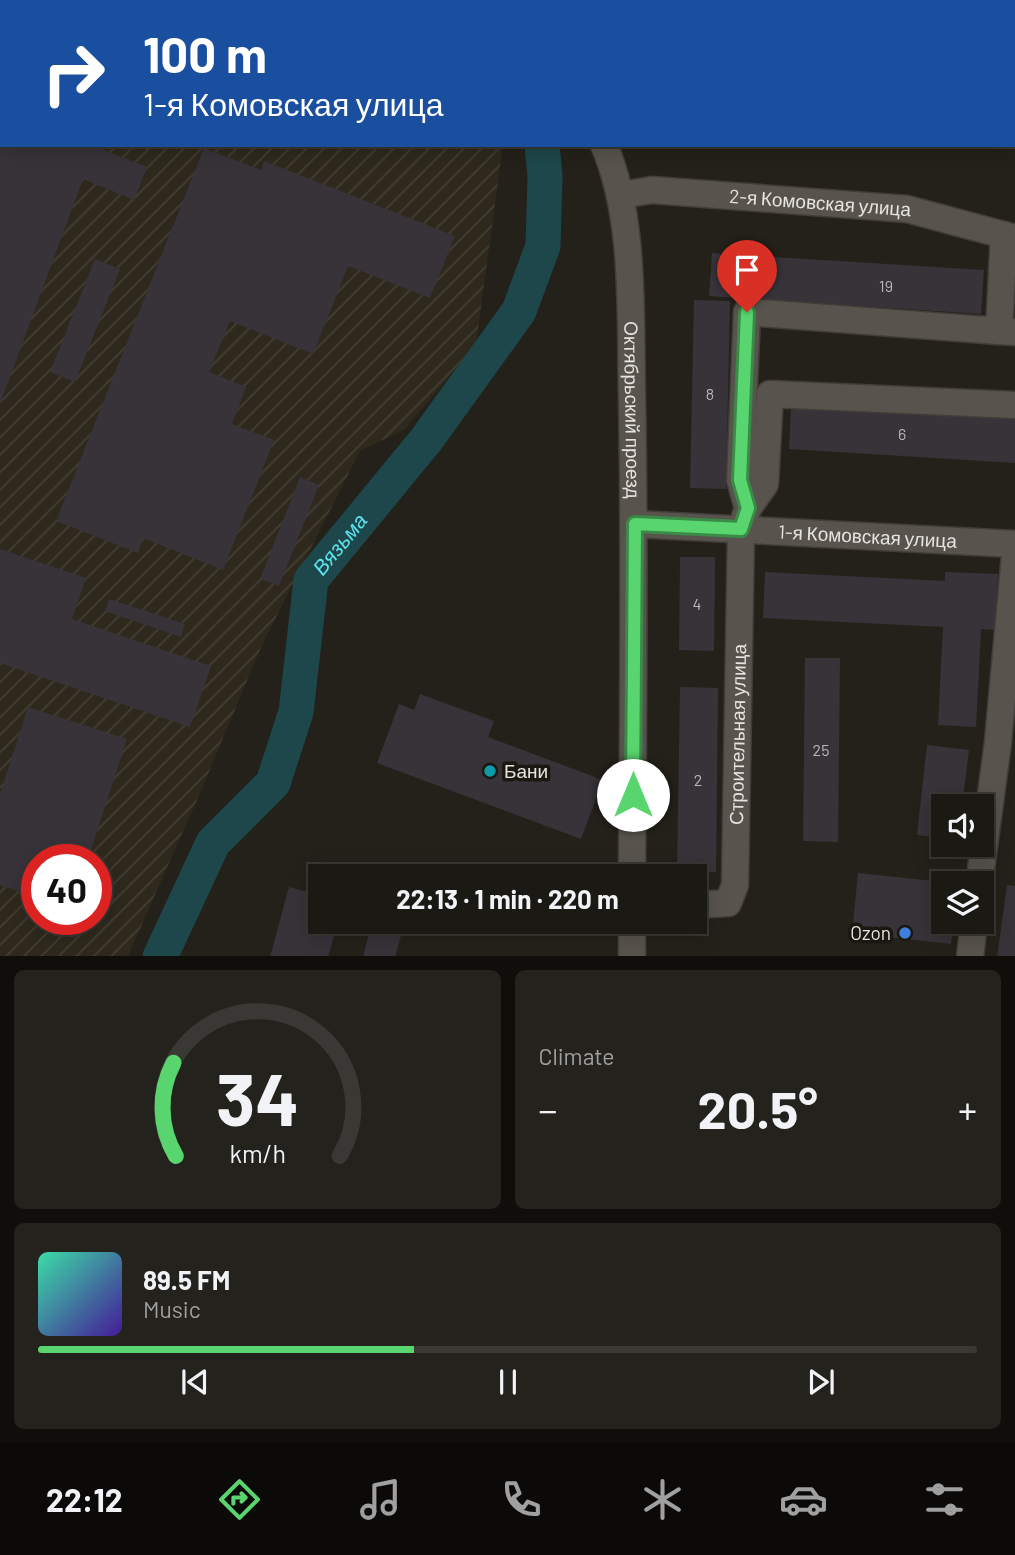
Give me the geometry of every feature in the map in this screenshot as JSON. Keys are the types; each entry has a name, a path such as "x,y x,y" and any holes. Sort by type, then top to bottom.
{"street":[{"name":"Октябрьский проезд","path":"605,147 621,195 629,272 635,524 632,864"},
{"name":"2-я Комовская улица","path":"621,195 652,190 907,209 1010,237"},
{"path":"744,519 740,480 747,312 1007,332 1010,237"},
{"path":"744,519 765,484 770,394 1015,405"},
{"name":"1-я Комовская улица","path":"635,524 744,519 1015,544"},
{"name":"Строительная улица","path":"707,904 728,903 735,885 744,519"},
{"path":"982,871 1007,742 1015,555"},
{"path":"632,934 632,956"},
{"path":"970,956 973,934"}],"shaded area":[{"path":"0,147 503,147 476,344 405,429 360,451 262,645 128,956 0,956"}],"building":[{"path":"0,147 97,147 147,167 134,200 83,179 0,404"},
{"path":"204,148 261,170 264,161 455,236 430,298 348,266 313,354 230,321 209,372 246,387 232,424 274,440 223,570 143,538 138,553 56,521"},
{"path":"712,253 984,270 981,314 709,296"},
{"path":"95,259 120,269 75,382 50,372"},
{"path":"694,300 730,301 726,489 690,488"},
{"path":"791,406 1015,419 1015,463 789,449"},
{"path":"300,477 319,485 279,586 260,579"},
{"path":"0,549 86,578 72,619 211,666 190,727 0,663"},
{"path":"680,557 715,557 714,651 679,650"},
{"path":"765,572 945,581 945,572 998,574 995,630 981,629 976,727 938,725 943,627 763,618"},
{"path":"109,599 185,624 181,637 105,611"},
{"path":"805,658 840,658 838,842 803,841"},
{"path":"680,687 718,688 716,872 707,872 707,864 677,864"},
{"name":"Бани","path":"420,694 494,721 488,737 603,780 581,839 377,763 399,704 414,710"},
{"path":"28,707 127,739 93,844 21,844 21,892 0,885 0,794"},
{"path":"927,745 969,750 964,794 931,794 931,837 917,835"},
{"path":"858,873 931,881 931,934 952,934 951,944 852,933"},
{"path":"1007,885 1015,886 1015,956 997,956"},
{"path":"289,887 308,892 308,934 335,934 328,956 270,956"},
{"path":"369,934 401,934 395,956 363,956"}],"waterway":[{"name":"Вязьма","path":"160,956 213,843 273,783 296,712 311,580 426,440 519,311 543,246 545,176 542,147"}],"place":[{"name":"Бани","path":"490,771"},
{"name":"Ozon","path":"905,933"}],"route":[{"path":"633,795 635,524 741,529 748,508 740,480 747,312"}]}
